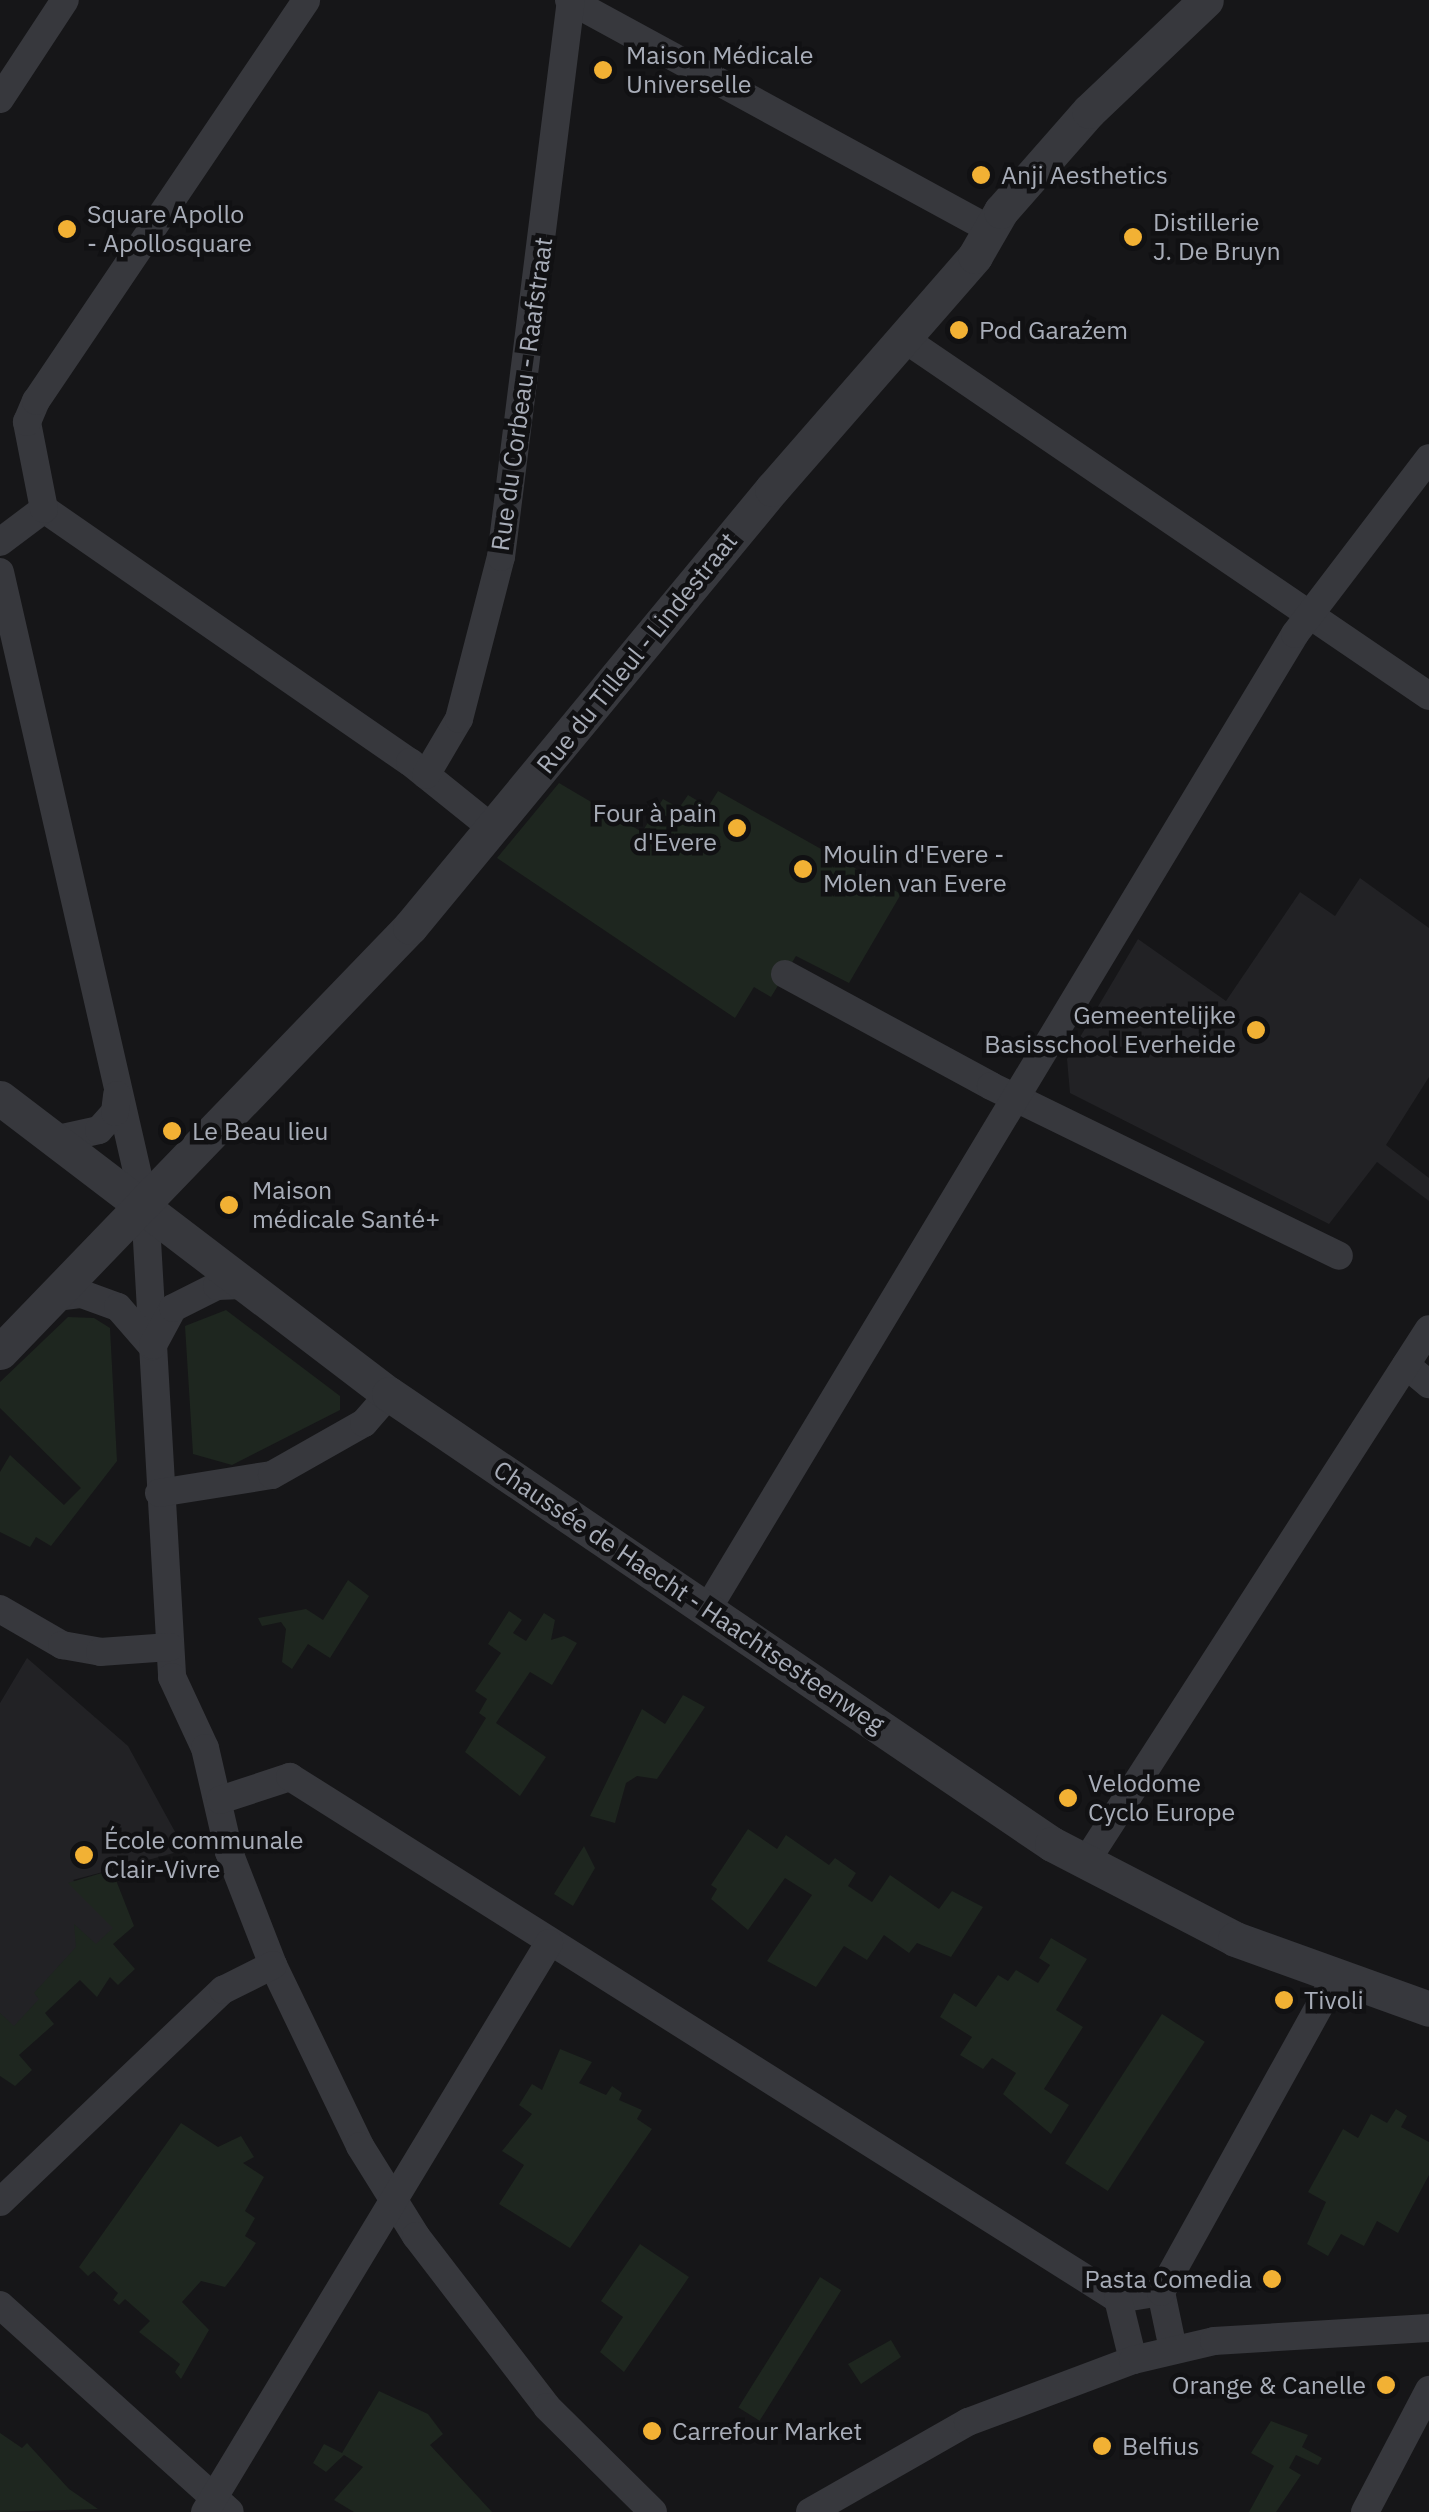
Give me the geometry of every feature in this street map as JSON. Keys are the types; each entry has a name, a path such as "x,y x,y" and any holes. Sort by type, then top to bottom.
{"street":[{"path":"0,99 65,0"},
{"path":"306,0 36,401 27,422 31,452 44,508 426,774 492,828"},
{"path":"570,0 989,228"},
{"name":"Rue du Corbeau - Raafstraat","path":"426,774 459,719 501,557 570,0"},
{"name":"Rue du Tilleul - Lindestraat","path":"0,1352 410,928 974,256 989,228 1089,110 1206,0"},
{"path":"903,338 1429,696"},
{"path":"708,1608 1308,614 1429,458"},
{"path":"0,542 44,508"},
{"path":"0,572 116,1095 145,1206 159,1493 172,1611 172,1676 220,1800 229,1852 273,1965 394,2200 547,2406 653,2512"},
{"path":"785,974 1016,1098 1339,1256"},
{"path":"58,1140 99,1130 115,1112 116,1095"},
{"name":"Chaussée de Haecht - Haachtsesteenweg","path":"0,1098 145,1206 242,1286 389,1394 1085,1863 1235,1940 1429,2010"},
{"path":"152,1346 173,1308 217,1286 242,1286"},
{"path":"56,1297 82,1294 118,1307 152,1346"},
{"path":"1085,1863 1429,1329"},
{"path":"1406,1366 1429,1384"},
{"path":"159,1493 238,1482 296,1464 364,1423 389,1394"},
{"path":"0,1608 62,1645 100,1652 170,1647"},
{"path":"220,1800 290,1777 549,1944 1118,2299 1161,2292"},
{"path":"0,2305 216,2507 394,2200 549,1944"},
{"path":"0,2202 222,1990 273,1965"},
{"path":"1173,2349 1161,2292 1335,1978"},
{"path":"1118,2299 1133,2360"},
{"path":"810,2512 968,2422 1133,2360 1173,2349 1289,2334 1429,2328"},
{"path":"1366,2512 1429,2390"}],"shaded area":[{"path":"559,783 642,832 663,799 679,808 688,795 708,807 718,791 901,894 849,983 796,956 771,997 754,987 735,1018 497,858"},
{"name":"Gemeentelijke Basisschool Everheide","path":"1360,878 1429,928 1429,1077 1386,1145 1429,1178 1429,1201 1377,1162 1329,1224 1070,1093 1067,1059 1138,939 1226,1001 1300,892 1335,916"},
{"path":"226,1310 340,1396 340,1410 232,1465 193,1454 185,1326"},
{"path":"68,1317 94,1318 110,1328 117,1461 51,1546 36,1537 30,1547 0,1532 0,1472 10,1455 64,1505 81,1488 0,1408 0,1382"},
{"path":"348,1580 369,1596 330,1658 308,1644 292,1669 282,1662 286,1629 281,1622 262,1626 258,1618 306,1609 323,1620"},
{"path":"509,1611 522,1620 513,1633 526,1641 544,1613 555,1620 551,1640 564,1636 577,1643 552,1685 530,1672 496,1723 546,1757 520,1796 465,1752 486,1718 479,1713 487,1699 475,1691 501,1653 488,1644"},
{"name":"École communale Clair-Vivre","path":"27,1658 128,1746 185,1850 73,1880 125,1930 0,2056 0,1703"},
{"path":"683,1695 705,1707 657,1779 637,1776 626,1783 615,1823 590,1816 642,1709 665,1724"},
{"path":"748,1829 777,1849 786,1835 829,1865 835,1858 856,1873 848,1886 872,1902 890,1875 939,1909 952,1891 983,1907 951,1957 917,1943 909,1953 884,1935 867,1960 844,1946 816,1987 767,1961 812,1895 785,1878 748,1930 711,1899 717,1889 711,1885"},
{"path":"584,1846 595,1868 573,1906 554,1894"},
{"path":"112,1870 134,1926 113,1944 135,1969 118,1985 110,1977 97,1997 80,1980 45,2013 54,2024 19,2055 32,2070 15,2086 0,2076 0,2013 14,2026 39,1999 34,1993 76,1947 74,1924 96,1944 113,1928 68,1883"},
{"path":"1051,1938 1087,1959 1056,2010 1083,2027 1044,2089 1069,2105 1051,2134 1003,2094 1016,2073 992,2058 983,2069 960,2055 972,2037 940,2017 954,1993 976,2007 998,1975 1008,1981 1016,1970 1038,1983 1050,1965 1039,1958"},
{"path":"1162,2014 1205,2042 1108,2191 1065,2163"},
{"path":"560,2049 592,2062 579,2083 606,2095 612,2086 622,2093 619,2100 642,2110 637,2119 652,2129 570,2248 499,2204 524,2165 502,2151 532,2114 519,2105 532,2084 542,2090"},
{"path":"1396,2109 1407,2116 1401,2127 1429,2142 1429,2175 1398,2233 1377,2221 1364,2246 1341,2234 1328,2256 1307,2244 1326,2202 1308,2192 1343,2129 1358,2138 1371,2114 1387,2123"},
{"path":"181,2123 218,2147 241,2136 254,2157 243,2163 264,2177 245,2211 255,2218 245,2236 256,2243 241,2266 225,2287 201,2281 182,2302 209,2330 181,2379 175,2372 180,2364 139,2332 150,2321 125,2299 119,2305 113,2300 118,2293 94,2271 88,2276 79,2267"},
{"path":"640,2244 689,2277 624,2372 600,2352 623,2317 601,2301"},
{"path":"820,2277 841,2290 760,2421 738,2408"},
{"path":"891,2340 901,2357 861,2384 848,2364"},
{"path":"379,2391 428,2414 443,2434 430,2445 492,2512 354,2512 334,2500 363,2467 344,2455 326,2472 313,2463 324,2444 342,2453"},
{"path":"1271,2421 1308,2435 1302,2447 1322,2458 1318,2465 1296,2455 1289,2468 1301,2475 1276,2512 1249,2512 1274,2466 1251,2453"},
{"path":"0,2433 22,2448 27,2443 69,2489 98,2509 0,2512"}],"place":[{"name":"Maison Médicale Universelle","path":"603,70"},
{"name":"Anji Aesthetics","path":"981,175"},
{"name":"Square Apollo - Apollosquare","path":"67,229"},
{"name":"Distillerie J. De Bruyn","path":"1133,237"},
{"name":"Pod Garaźem","path":"959,330"},
{"name":"Four à pain d'Evere","path":"737,828"},
{"name":"Moulin d'Evere - Molen van Evere","path":"803,869"},
{"name":"Gemeentelijke Basisschool Everheide","path":"1256,1030"},
{"name":"Le Beau lieu","path":"172,1131"},
{"name":"Maison médicale Santé+","path":"229,1205"},
{"name":"Velodome Cyclo Europe","path":"1068,1798"},
{"name":"École communale Clair-Vivre","path":"84,1855"},
{"name":"Tivoli","path":"1284,2000"},
{"name":"Pasta Comedia","path":"1272,2279"},
{"name":"Orange & Canelle","path":"1386,2385"},
{"name":"Carrefour Market","path":"652,2431"},
{"name":"Belfius","path":"1102,2446"}]}
